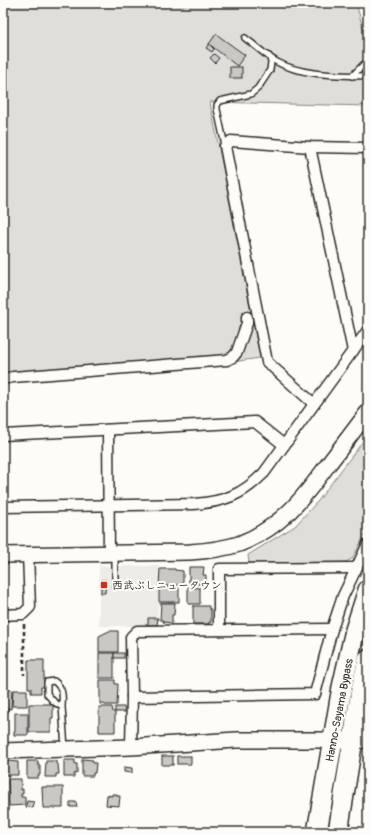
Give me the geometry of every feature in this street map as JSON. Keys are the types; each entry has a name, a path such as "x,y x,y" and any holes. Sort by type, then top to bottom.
{"highway":[{"name":"Hanno-Sayama Bypass","path":"317,832 342,687 355,630 368,590"},
{"name":"Hanno-Sayama Bypass","path":"338,832 360,740 361,690 368,659"}],"street":[{"path":"314,404 267,362 225,146 231,141 310,147 368,148"},
{"path":"310,147 353,351"},
{"path":"3,379 227,360 233,357 237,352 247,323 247,317"},
{"path":"3,506 211,503 240,492 264,473 368,330"},
{"path":"3,554 190,552 206,551 238,544 265,531 298,504 368,412"},
{"path":"3,435 255,422 284,445"},
{"path":"108,430 108,505 112,554"},
{"path":"132,696 315,694 342,596 368,544"},
{"path":"3,615 22,614 30,608 28,554"},
{"path":"219,630 219,569 356,568"},
{"path":"131,747 131,637 137,631 332,629"},
{"path":"3,752 131,747 236,740 360,740"}],"lane":[{"path":"245,38 278,62 303,71 328,75 368,76"},
{"path":"225,146 217,105 220,101 251,94 258,88 270,70 271,62 269,56"},
{"path":"352,76 368,62"},
{"path":"112,554 115,586"},
{"path":"62,707 54,702 47,694 47,682 54,681 61,688 65,749"}],"path":[{"path":"22,614 24,619 24,675"}],"shaded area":[{"path":"3,3 356,3 368,46 368,106 210,102 260,358 225,363 3,381"},
{"path":"363,441 368,444 368,528 353,558 346,562 249,563 248,555 295,526 318,501"},
{"path":"99,566 159,566 158,626 99,626"}],"building":[{"path":"216,34 245,55 237,66 209,44"},
{"path":"209,44 214,49 212,52 206,48"},
{"path":"214,54 219,58 215,63 210,58"},
{"path":"230,67 242,67 242,78 230,78"},
{"path":"189,567 204,567 203,575 206,575 206,584 189,584"},
{"path":"160,569 175,569 183,571 183,585 159,586"},
{"path":"101,580 106,580 105,593 101,593"},
{"path":"159,587 179,588 179,602 159,602"},
{"path":"188,587 200,588 200,604 188,604"},
{"path":"161,603 175,603 172,623 163,622 163,620 160,620"},
{"path":"193,606 209,606 209,609 211,609 211,622 209,622 209,624 193,624"},
{"path":"148,618 158,618 157,625 148,625"},
{"path":"109,631 118,631 118,652 99,652 99,636"},
{"path":"99,653 114,653 114,678 99,678"},
{"path":"114,653 124,653 124,658 114,658"},
{"path":"28,660 44,660 44,687 41,687 41,693 31,693 31,688 28,688"},
{"path":"100,680 115,680 115,684 118,684 117,705 100,704"},
{"path":"3,689 12,690 11,709 8,708 8,712 3,711"},
{"path":"13,690 27,690 27,706 12,706"},
{"path":"29,704 53,704 51,732 29,732"},
{"path":"99,707 112,707 113,712 115,712 115,732 99,732"},
{"path":"115,707 124,707 125,712 115,712"},
{"path":"15,713 28,713 28,735 14,735"},
{"path":"162,756 173,756 173,765 162,765"},
{"path":"177,756 191,756 191,764 177,764"},
{"path":"82,759 93,760 93,763 96,763 95,773 93,773 93,776 82,776"},
{"path":"64,760 75,760 75,764 77,764 77,773 74,774 74,777 64,777"},
{"path":"7,761 18,762 18,775 3,775 3,765 7,765"},
{"path":"27,761 38,761 38,765 40,765 40,775 38,775 38,778 27,778"},
{"path":"46,761 56,761 56,764 58,764 59,774 56,774 56,777 45,777"},
{"path":"124,767 132,768 132,773 124,772"},
{"path":"8,779 21,779 21,790 23,789 23,794 21,794 21,797 25,797 25,805 9,806"},
{"path":"42,787 63,787 63,808 43,808"},
{"path":"112,794 117,794 117,796 120,796 119,806 106,805 107,795 112,796"},
{"path":"27,801 34,802 33,808 26,807"},
{"path":"70,802 76,802 77,807 70,807"}],"place":[{"name":"西武ぶしニュータウン","path":"104,585"}]}
